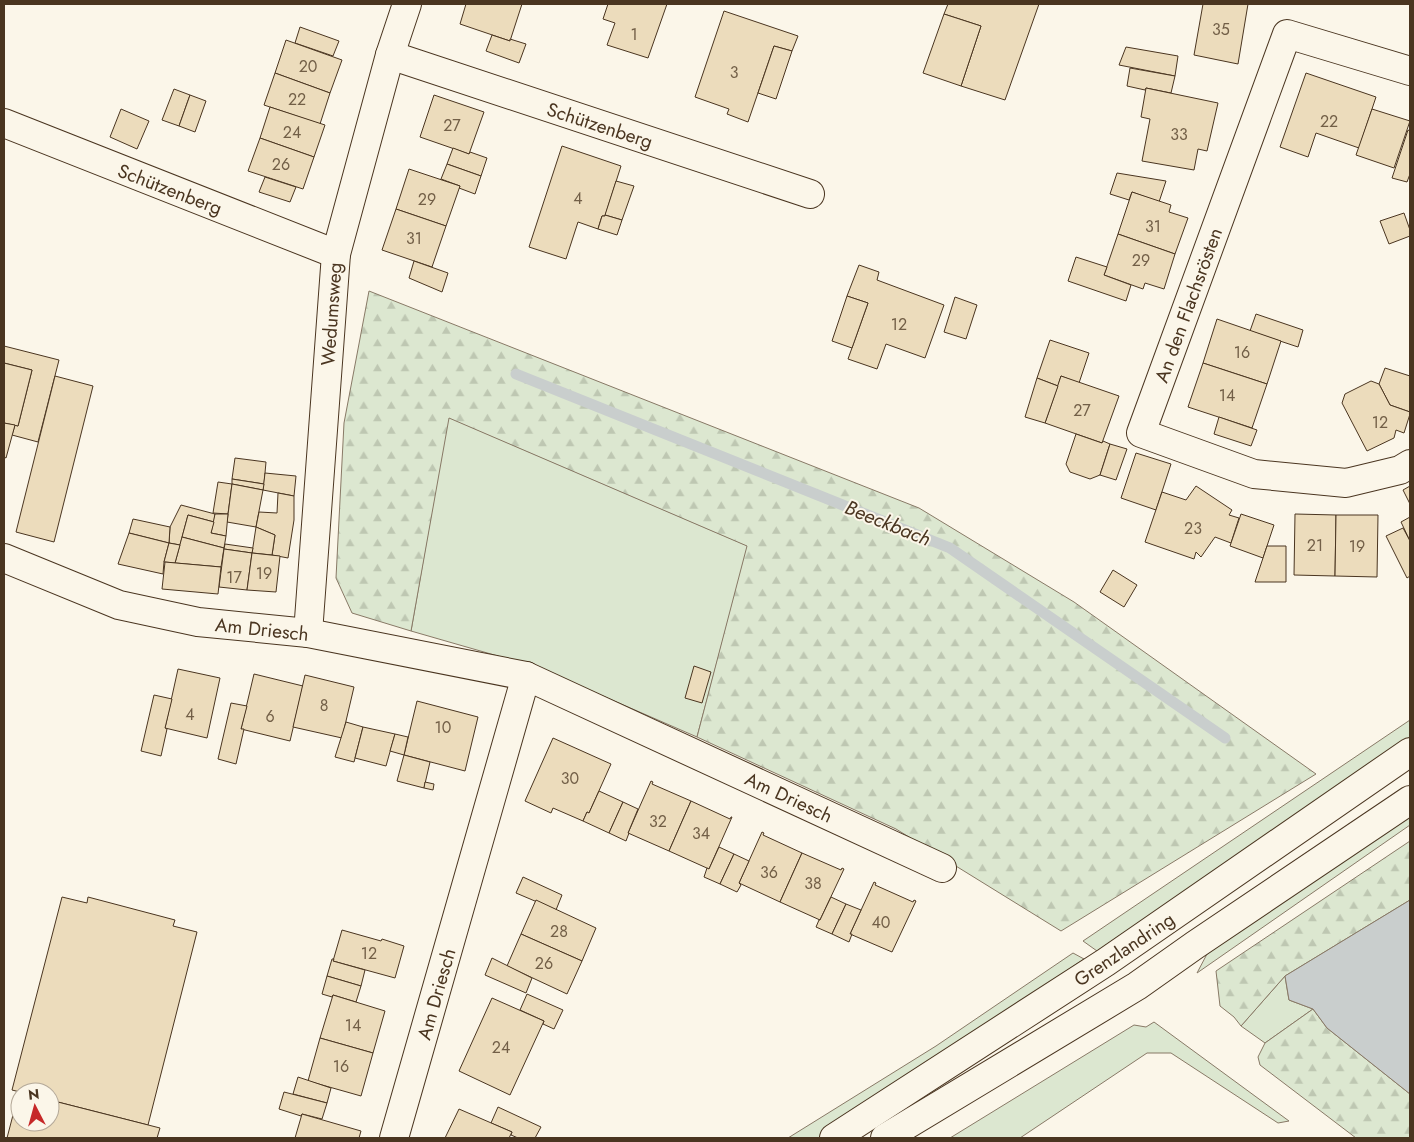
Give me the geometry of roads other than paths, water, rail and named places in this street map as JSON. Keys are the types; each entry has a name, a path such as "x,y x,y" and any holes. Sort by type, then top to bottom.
{"street":[{"name":"Wedumsweg","path":"308,634 336,254 390,55 408,4"},
{"name":"An den Flachsrösten","path":"1410,72 1287,34 1141,433 1254,474 1346,483 1400,470 1410,464"},
{"name":"Schützenberg","path":"390,55 810,194"},
{"name":"Schützenberg","path":"4,123 336,254"},
{"name":"Am Driesch","path":"4,558 119,605 198,622 308,634 526,676 942,868"},
{"name":"Am Driesch","path":"394,1138 526,676"},
{"name":"Grenzlandring","path":"834,1138 1106,962 1410,752"},
{"name":"Grenzlandring","path":"885,1138 1137,986 1410,800"}],"waterway":[{"name":"Beeckbach","path":"516,374 950,548 1225,738"}]}
